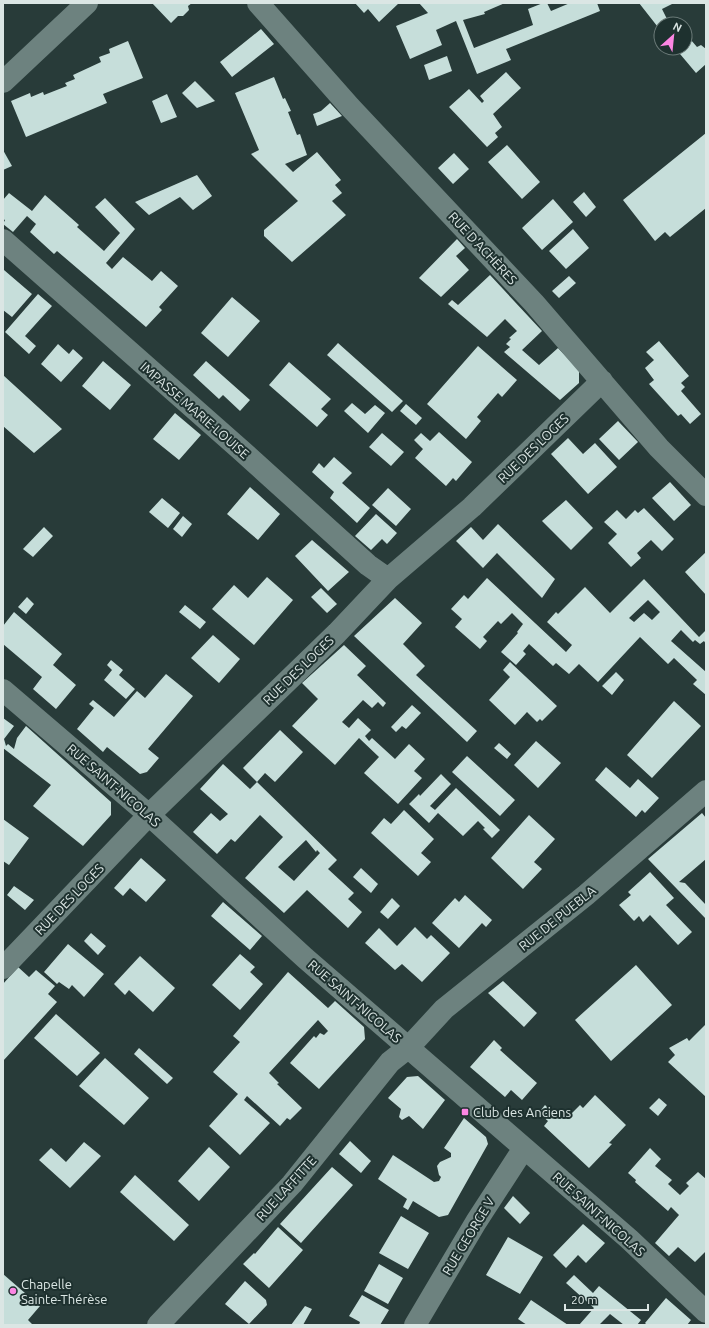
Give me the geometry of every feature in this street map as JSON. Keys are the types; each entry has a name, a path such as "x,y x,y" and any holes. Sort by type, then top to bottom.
{"street":[{"path":"3,82 86,3"},
{"name":"RUE D'ACHÈRES","path":"258,3 350,107 534,303 658,448 706,495"},
{"name":"IMPASSE MARIE-LOUISE","path":"3,240 242,451 368,565 388,579"},
{"name":"RUE DES LOGES","path":"3,968 150,815 337,632 388,579 472,507 602,381"},
{"name":"RUE SAINT-NICOLAS","path":"3,690 150,815 305,958 409,1046 629,1239 706,1312"},
{"name":"RUE DE PUEBLA","path":"409,1046 444,1009 586,895 706,791"},
{"name":"RUE LAFFITTE","path":"158,1325 292,1184 390,1062 409,1046"},
{"name":"RUE GEORGE V","path":"414,1325 476,1222 524,1148"}],"building":[{"path":"152,3 192,3 188,6 189,10 183,16 178,16 171,23"},
{"path":"355,3 399,3 379,22 368,9 364,13"},
{"path":"419,3 505,3 484,12 485,14 463,20 474,48 533,25 528,9 543,3 547,3 551,11 570,3 597,3 600,11 506,49 511,60 477,74 456,21 436,30 442,45 410,59 396,26 428,13"},
{"path":"639,3 674,3 662,9 666,16 653,16 653,21"},
{"path":"261,29 274,44 232,77 220,62"},
{"path":"128,41 143,78 103,94 107,103 26,137 11,101 30,93 31,97 43,92 44,95 67,86 65,83 75,79 73,75 101,62 99,57 110,53 109,49"},
{"path":"693,42 697,47 701,45 706,49 706,64 696,73 682,56 693,56"},
{"path":"447,56 452,71 429,80 424,65"},
{"path":"506,72 521,88 493,114 502,127 495,133 498,137 487,147 449,107 469,89 482,103 484,101 480,96"},
{"path":"274,77 283,99 285,98 291,111 288,112 297,135 300,134 307,155 285,164 293,172 317,152 341,180 335,185 342,193 332,201 346,215 292,262 264,236 264,230 298,201 251,154 259,150 235,93"},
{"path":"195,81 215,101 197,108 182,93"},
{"path":"167,94 177,117 161,123 152,101"},
{"path":"330,103 342,116 317,126 313,114 321,111"},
{"path":"706,133 706,208 670,237 665,232 655,241 623,200"},
{"path":"507,145 540,182 522,199 488,162"},
{"path":"3,150 12,166 3,170"},
{"path":"454,153 469,169 453,184 438,168"},
{"path":"197,175 212,196 193,210 180,197 149,215 135,202"},
{"path":"584,192 596,207 586,217 573,202"},
{"path":"9,193 32,211 45,195 79,225 77,227 104,251 120,233 95,207 105,198 135,229 106,263 112,269 123,257 152,281 161,271 178,286 159,307 162,310 146,327 57,251 54,254 30,232 36,224 27,216 13,232 3,224 5,220 3,219 3,200"},
{"path":"553,199 573,222 542,250 522,228"},
{"path":"573,229 589,248 566,269 549,251"},
{"path":"457,239 465,248 456,256 469,270 441,297 419,278"},
{"path":"4,270 32,294 12,317 3,310"},
{"path":"490,275 542,331 522,350 539,365 558,348 579,370 579,383 560,400 504,352 510,347 506,344 511,339 509,338 517,331 505,319 487,337 448,304 452,300 458,305"},
{"path":"569,276 576,283 559,298 552,291"},
{"path":"38,294 52,306 25,336 36,346 29,354 5,332"},
{"path":"232,297 260,321 228,357 201,333"},
{"path":"659,341 689,376 681,383 685,387 681,391 701,414 690,424 681,414 678,416 649,384 654,380 645,368 654,360 646,352"},
{"path":"338,343 403,401 392,412 327,355"},
{"path":"58,344 69,354 73,349 83,358 61,382 41,364"},
{"path":"478,346 517,380 502,397 498,393 477,417 481,421 466,439 427,404"},
{"path":"103,361 131,385 110,410 82,386"},
{"path":"206,361 250,400 240,411 223,395 219,399 193,375"},
{"path":"289,362 331,399 321,409 328,415 317,427 269,385"},
{"path":"3,375 62,429 34,453 3,426"},
{"path":"352,403 365,414 375,405 385,413 368,433 344,411"},
{"path":"406,404 422,418 416,425 400,411"},
{"path":"175,413 201,435 179,460 153,439"},
{"path":"618,421 638,442 619,460 599,439"},
{"path":"439,432 472,462 456,481 453,478 446,486 415,458 423,449 414,440 421,433 430,441"},
{"path":"382,433 404,452 391,466 369,447"},
{"path":"568,438 583,454 595,443 617,467 588,494 551,454"},
{"path":"334,457 352,473 342,483 370,508 357,523 330,498 334,492 312,472 319,463 324,468"},
{"path":"670,482 691,505 674,521 652,498"},
{"path":"250,487 280,514 258,540 227,514"},
{"path":"388,488 411,509 396,526 372,505"},
{"path":"162,498 180,513 168,528 149,512"},
{"path":"566,500 593,528 571,550 542,521"},
{"path":"644,508 674,539 662,551 651,540 637,553 641,558 631,567 608,543 617,534 604,522 617,510 626,519 635,510 638,513"},
{"path":"376,514 397,533 387,544 382,539 371,550 355,536"},
{"path":"183,516 192,524 182,537 173,529"},
{"path":"498,524 555,579 542,598 497,553 483,568 456,541 471,527 483,540"},
{"path":"44,527 53,536 33,557 23,549"},
{"path":"312,540 349,572 328,591 295,556"},
{"path":"706,552 706,595 685,572"},
{"path":"267,577 293,600 254,645 212,609 234,585 248,598"},
{"path":"487,578 566,652 572,645 547,622 556,612 558,614 585,587 610,613 644,579 699,637 706,630 706,644 704,641 700,644 695,640 693,642 681,630 671,641 706,672 706,695 693,684 697,680 674,658 668,664 640,637 598,682 579,664 569,674 556,663 553,666 529,644 523,651 526,654 516,665 501,652 518,633 517,632 523,624 512,613 501,624 498,621 483,637 487,641 480,649 455,627 462,619 451,609 464,595 468,599","holes":["648,600 660,612 652,620 644,613 634,622 629,618"]},
{"path":"321,588 337,604 327,613 311,597"},
{"path":"27,597 34,604 26,614 18,607"},
{"path":"395,598 422,623 403,644 425,666 416,675 477,731 467,742 354,636"},
{"path":"185,605 206,622 200,629 179,612"},
{"path":"14,612 62,654 53,665 76,685 56,709 33,689 42,677 3,644 3,626"},
{"path":"213,635 240,659 219,683 191,658"},
{"path":"344,645 366,666 357,675 386,703 383,707 378,702 372,708 363,700 342,722 349,728 358,718 371,730 365,736 369,741 372,738 395,759 409,744 425,759 414,771 422,778 398,804 364,773 379,757 359,738 335,765 292,726 318,699 302,683"},
{"path":"111,660 123,670 119,675 135,689 126,699 104,680 112,670 107,665"},
{"path":"510,662 557,706 542,721 540,719 537,722 527,712 515,725 489,700 510,677 503,670"},
{"path":"616,672 624,680 612,695 602,686"},
{"path":"166,674 193,696 148,749 159,758 147,772 140,774 107,747 103,752 77,729 94,708 89,704 93,700 114,717 137,691 145,698"},
{"path":"674,701 701,726 652,778 627,755"},
{"path":"412,705 421,713 406,729 402,726 396,732 391,727"},
{"path":"3,718 14,726 4,739 6,746 8,744 14,749 17,738 26,726 111,802 111,815 83,846 33,806 51,785 3,748"},
{"path":"280,730 303,752 275,782 265,773 257,782 243,768"},
{"path":"536,741 561,763 538,788 514,765"},
{"path":"499,743 511,754 507,759 494,748"},
{"path":"467,756 515,800 500,816 452,772"},
{"path":"223,764 250,789 257,782 337,860 328,869 354,893 348,899 362,912 348,928 307,890 284,913 245,878 283,837 260,815 235,842 231,839 217,854 193,832 211,813 220,821 228,814 200,789","holes":["306,840 316,852 317,850 320,853 294,881 278,867"]},
{"path":"606,767 630,788 638,779 659,798 645,813 642,810 636,817 595,780"},
{"path":"441,774 451,784 430,806 435,810 456,788 500,830 492,838 483,829 485,828 478,821 463,836 438,813 429,823 409,804 419,794 420,796"},
{"path":"404,810 434,839 421,853 431,862 418,876 371,833 384,818 391,824"},
{"path":"702,813 706,818 706,859 679,882 685,883 706,905 706,919 648,859"},
{"path":"529,815 555,839 534,862 542,869 523,889 491,858"},
{"path":"3,819 29,838 9,865 3,861"},
{"path":"141,858 166,880 146,902 130,888 123,896 114,888"},
{"path":"361,868 378,884 371,893 353,877"},
{"path":"650,872 674,898 666,905 692,932 678,945 650,915 643,922 639,916 634,921 619,905 631,895 628,892"},
{"path":"14,886 34,900 25,910 7,895"},
{"path":"465,895 492,920 486,927 482,923 459,948 432,923 455,898 459,902"},
{"path":"392,898 400,906 388,919 380,912"},
{"path":"223,902 262,936 250,950 211,916"},
{"path":"415,927 427,939 431,935 450,953 422,982 402,964 395,970 365,943 379,928 397,946"},
{"path":"91,933 106,946 98,955 84,941"},
{"path":"68,944 104,974 84,997 72,985 69,989 59,982 57,984 44,972"},
{"path":"240,954 255,967 250,972 263,984 240,1010 212,985"},
{"path":"140,956 175,988 153,1012 129,990 125,995 114,984"},
{"path":"636,965 672,1005 611,1061 575,1020"},
{"path":"18,967 29,977 36,970 55,986 48,994 57,1002 3,1061 3,984"},
{"path":"288,972 328,1008 335,1001 364,1027 365,1039 319,1089 290,1063 314,1036 316,1038 320,1033 324,1035 328,1031 318,1020 269,1073 279,1083 277,1084 302,1108 290,1120 287,1118 280,1126 247,1096 244,1100 270,1123 240,1155 209,1126 238,1094 213,1072 240,1042 233,1036"},
{"path":"503,981 537,1013 524,1027 488,993"},
{"path":"56,1014 100,1053 77,1076 34,1038"},
{"path":"706,1024 706,1097 668,1062 675,1055 669,1048 687,1038 689,1041"},
{"path":"494,1040 502,1048 500,1050 537,1083 522,1100 511,1090 505,1097 470,1067"},
{"path":"139,1048 173,1078 167,1084 134,1054"},
{"path":"105,1058 149,1098 124,1125 79,1086"},
{"path":"418,1076 445,1100 423,1129 409,1116 402,1120 399,1117 401,1109 388,1098 407,1077"},
{"path":"595,1095 626,1125 609,1143 612,1144 589,1168 544,1126 548,1121 542,1116 541,1110 545,1105 554,1114 561,1111 568,1117 580,1105 583,1108"},
{"path":"659,1098 667,1105 658,1116 649,1108"},
{"path":"464,1118 486,1137 488,1144 448,1215 439,1217 413,1201 408,1210 403,1207 407,1199 378,1179 393,1155 434,1182 439,1181 441,1177 437,1166 440,1162 451,1157 451,1153 444,1148"},
{"path":"350,1141 371,1161 361,1173 339,1154"},
{"path":"84,1142 101,1156 70,1188 39,1160 51,1148 66,1162"},
{"path":"209,1147 230,1167 199,1201 178,1181"},
{"path":"650,1148 661,1159 655,1166 672,1180 668,1184 680,1195 689,1186 686,1183 698,1172 706,1179 706,1251 695,1262 678,1247 669,1256 655,1243 679,1215 671,1207 668,1211 635,1182 636,1180 628,1173"},
{"path":"332,1167 353,1185 301,1243 280,1224"},
{"path":"135,1175 189,1225 174,1241 120,1192"},
{"path":"513,1196 530,1213 520,1224 504,1208"},
{"path":"401,1216 429,1233 408,1269 379,1253"},
{"path":"583,1224 605,1243 586,1263 578,1255 566,1268 553,1255"},
{"path":"278,1227 303,1250 269,1288 243,1264 254,1253 255,1254"},
{"path":"508,1237 543,1257 520,1294 486,1275"},
{"path":"379,1264 403,1278 388,1304 364,1291"},
{"name":"Chapelle Sainte-Thérèse","path":"3,1274 40,1306 28,1320 33,1325 3,1325"},
{"path":"574,1275 593,1293 599,1286 641,1320 637,1325 624,1325 610,1314 599,1325 579,1325 594,1308 566,1283"},
{"path":"245,1281 266,1300 267,1305 249,1324 225,1304"},
{"path":"362,1295 389,1310 380,1325 359,1325 360,1322 349,1316"},
{"path":"666,1298 691,1320 687,1325 647,1325 645,1323"},
{"path":"531,1300 568,1325 527,1325 518,1319"},
{"path":"305,1306 312,1309 303,1325 291,1325"}],"place":[{"name":"Club des Anciens","path":"465,1112"},
{"name":"Chapelle Sainte-Thérèse","path":"13,1291"}]}
